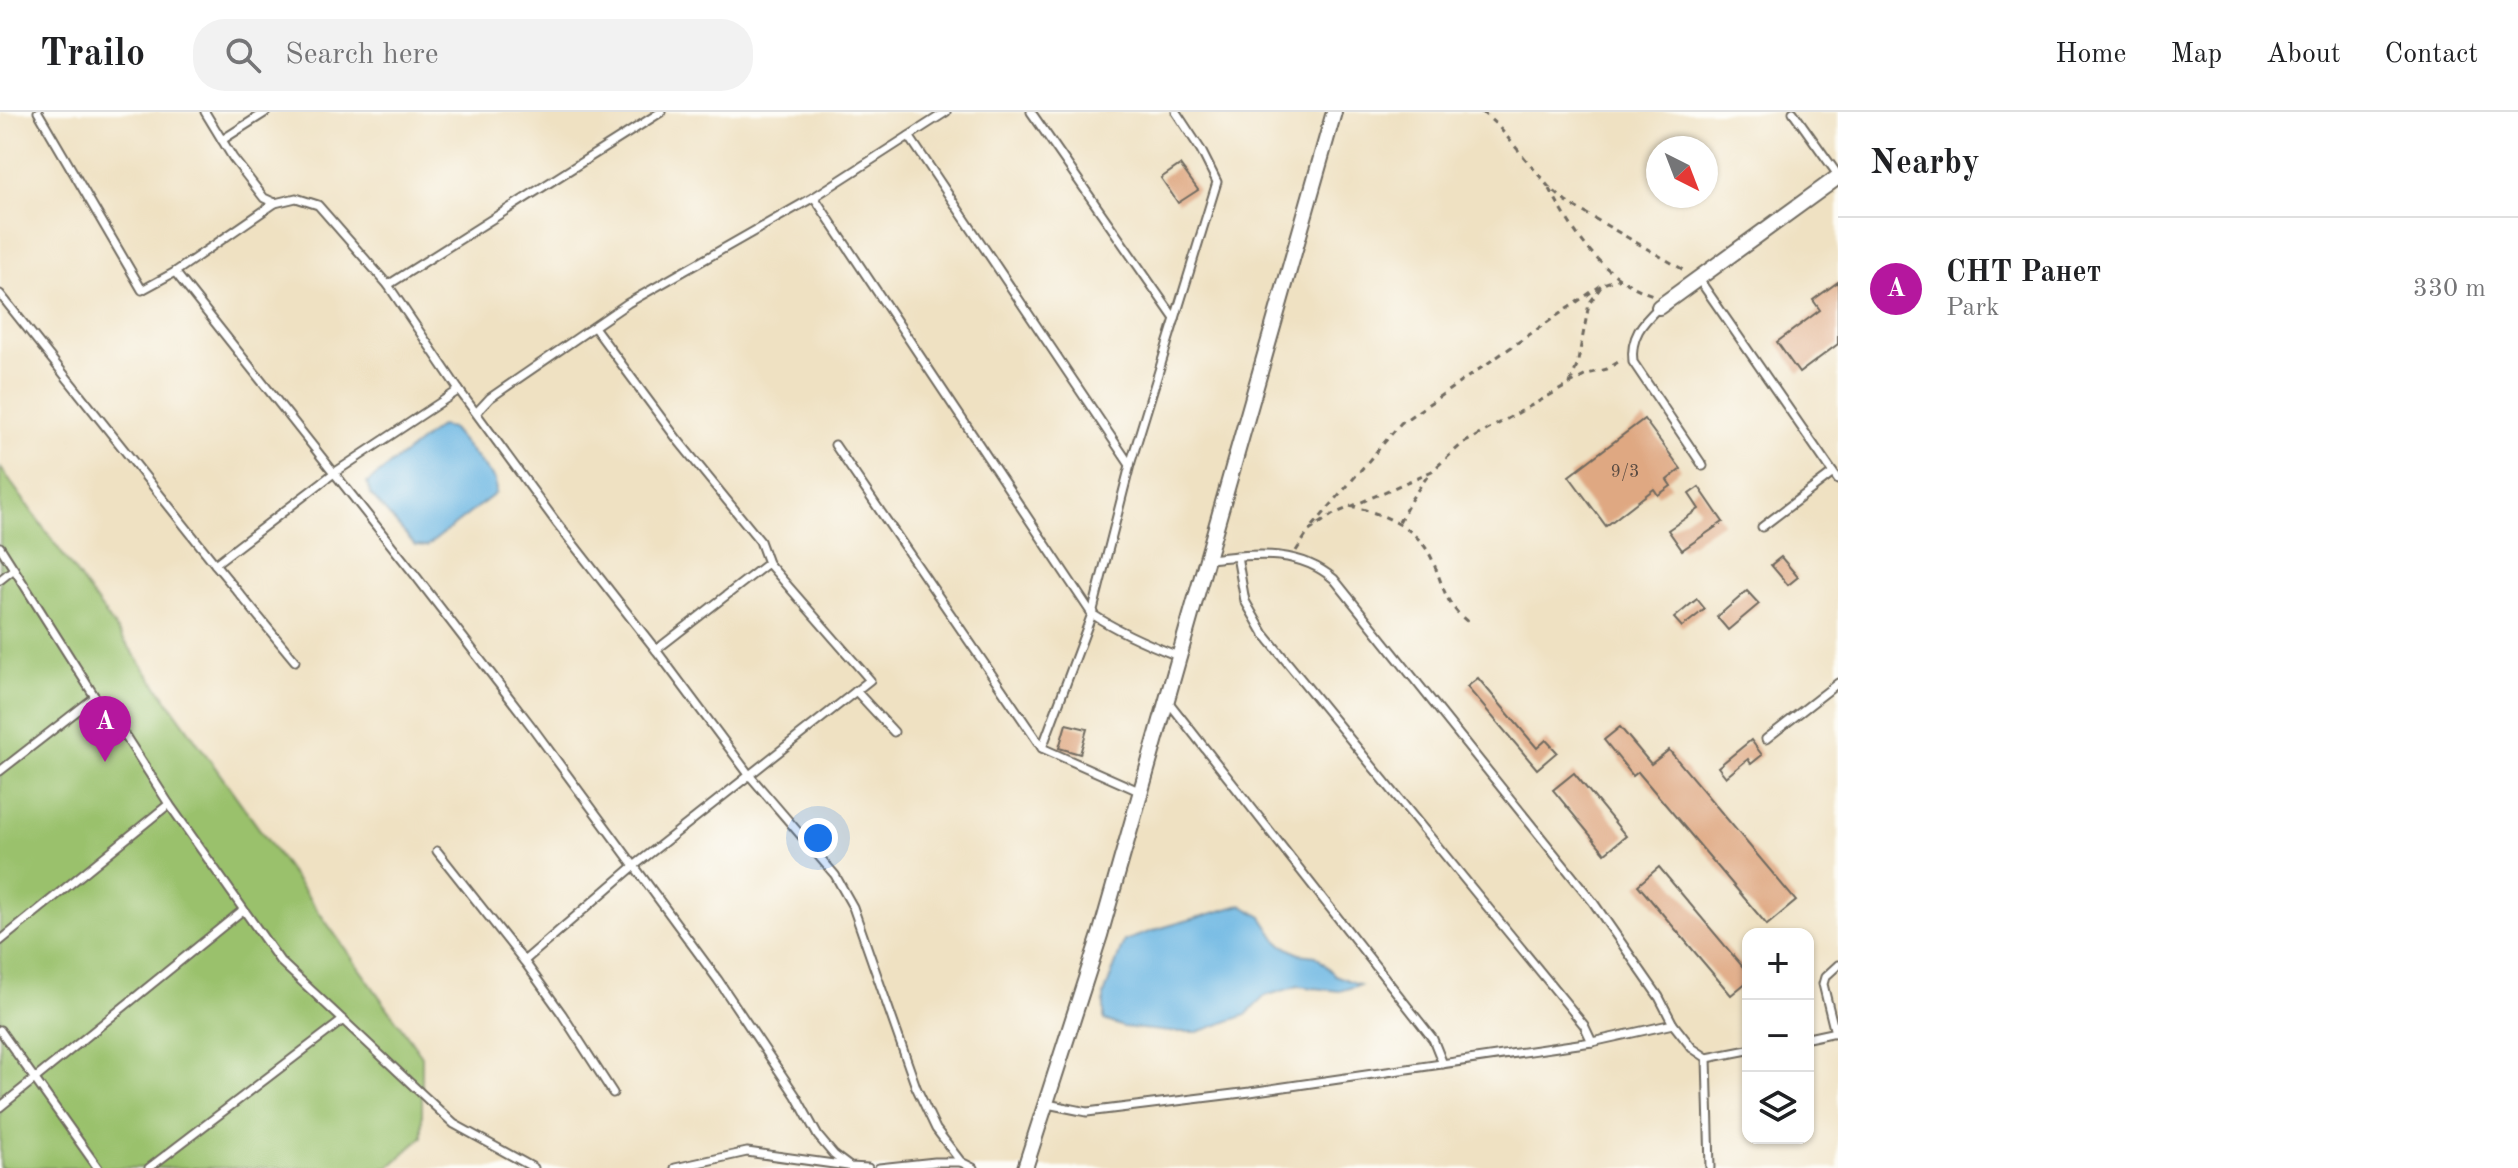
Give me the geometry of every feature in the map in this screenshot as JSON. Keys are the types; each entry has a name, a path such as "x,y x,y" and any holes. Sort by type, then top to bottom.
{"street":[{"path":"1025,1168 1100,935 1334,112"},
{"path":"1664,303 1838,176"}],"lane":[{"path":"38,112 142,290 175,272 275,203 296,198 318,205 388,285 459,390 556,522 750,776 835,875 847,896 872,960 916,1087 936,1129 961,1162 973,1168"},
{"path":"205,112 233,158 264,198 275,203"},
{"path":"222,140 266,112"},
{"path":"388,285 661,112"},
{"path":"477,412 490,398 628,303 814,197 946,112"},
{"path":"1031,112 1175,319"},
{"path":"1042,748 1092,614 1130,465 1217,182 1176,112"},
{"path":"1793,112 1838,176"},
{"path":"909,136 1130,465"},
{"path":"814,197 1092,614 1127,636 1179,656"},
{"path":"175,272 532,727 718,980 796,1096 818,1136 834,1155 850,1167"},
{"path":"1698,278 1836,477 1762,527"},
{"path":"0,294 295,661"},
{"path":"1664,303 1642,324 1634,338 1633,362 1703,466"},
{"path":"524,961 634,866 870,680 768,563 760,541 677,439 594,327"},
{"path":"215,564 334,473 459,390"},
{"path":"835,445 1042,748 1141,792"},
{"path":"0,547 95,697 126,737 169,804 280,961 454,1124 534,1168"},
{"path":"1237,556 1245,601 1264,634 1584,1025 1592,1042"},
{"path":"1207,559 1291,557 1319,567 1334,579 1593,902 1692,1048 1707,1058 1742,1051"},
{"path":"656,650 768,563"},
{"path":"0,580 14,569"},
{"path":"1766,739 1838,683"},
{"path":"856,691 894,732"},
{"path":"0,771 95,697"},
{"path":"1167,700 1433,1039 1443,1064"},
{"path":"0,941 169,804"},
{"path":"437,851 524,961 613,1093"},
{"path":"0,1107 243,910"},
{"path":"1814,1037 1836,1032 1823,984 1825,977 1838,965"},
{"path":"149,1168 343,1020"},
{"path":"1045,1104 1087,1112 1250,1092 1592,1042 1673,1024"},
{"path":"0,1030 98,1168"},
{"path":"1707,1058 1710,1168"},
{"path":"675,1168 747,1152 868,1168"},
{"path":"879,1168 961,1162"}],"path":[{"path":"1482,112 1566,202 1698,278"},
{"path":"1548,186 1567,221 1609,271 1664,303"},
{"path":"1291,557 1309,531 1401,423 1603,284 1620,278"},
{"path":"1569,384 1577,366 1589,304 1603,284"},
{"path":"1399,522 1432,471 1462,444 1588,374 1607,369 1632,351"},
{"path":"1309,531 1350,506 1432,471"},
{"path":"1350,506 1399,522 1419,540 1433,560 1454,612 1468,622"}],"green space":[{"path":"0,467 422,1056 422,1137 388,1168 0,1168"}],"water":[{"path":"440,426 451,428 495,480 496,493 427,546 415,545 371,495 367,483"},
{"path":"1241,905 1262,917 1279,943 1299,954 1316,956 1335,975 1360,985 1339,991 1298,986 1265,996 1246,1015 1198,1032 1123,1027 1104,1020 1104,995 1124,941"}],"building":[{"path":"1180,165 1198,190 1178,203 1161,178"},
{"path":"1838,282 1838,344 1799,373 1777,342 1820,310 1813,300"},
{"path":"1644,419 1681,469 1667,480 1671,486 1658,495 1654,489 1606,526 1569,476"},
{"path":"1699,487 1723,522 1682,550 1668,530 1699,509 1689,494"},
{"path":"1781,557 1798,577 1788,585 1771,565"},
{"path":"1747,591 1759,604 1728,630 1717,617"},
{"path":"1697,599 1705,609 1682,627 1674,618"},
{"path":"1478,678 1537,748 1546,740 1557,752 1537,769 1467,687"},
{"path":"1066,724 1087,729 1080,754 1059,748"},
{"path":"1620,727 1651,764 1669,750 1796,901 1767,925 1638,772 1633,776 1604,740"},
{"path":"1751,740 1762,755 1751,764 1748,759 1726,777 1718,767"},
{"path":"1574,773 1626,836 1605,853 1553,790"},
{"path":"1659,867 1742,966 1742,986 1731,995 1638,885"}],"place":[{"name":"СНТ Ранет","path":"105,762"}]}
